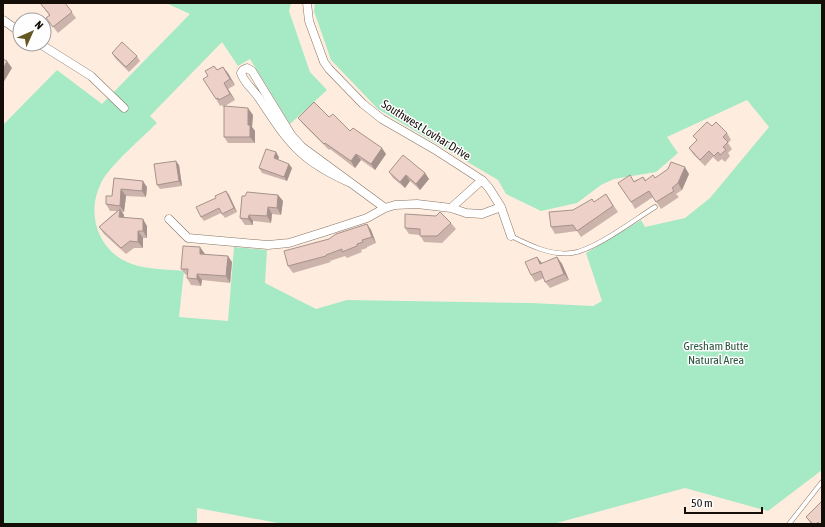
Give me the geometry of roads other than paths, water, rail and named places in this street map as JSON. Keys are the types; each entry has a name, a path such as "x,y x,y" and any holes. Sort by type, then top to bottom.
{"street":[{"name":"Southwest Lovhar Drive","path":"307,3 309,21 324,62 329,69 363,104 382,119 434,149 482,180 490,188 501,207 511,236"},
{"path":"3,20 12,26"},
{"path":"52,52 91,76 124,108"},
{"path":"351,183 319,167 295,148 278,128 252,87 243,78 241,73 242,70 247,68 252,71 292,136 302,147 332,167 351,183 386,208"},
{"path":"451,208 482,180"},
{"path":"168,219 188,238 268,245 289,243 367,218 386,208 405,204 451,208 466,213 482,214 501,207"}],"lane":[{"path":"511,236 543,250 572,253 598,242 655,207"},
{"path":"788,524 822,482"}],"park label":[{"name":"Gresham Butte Natural Area","path":"716,353"}]}
